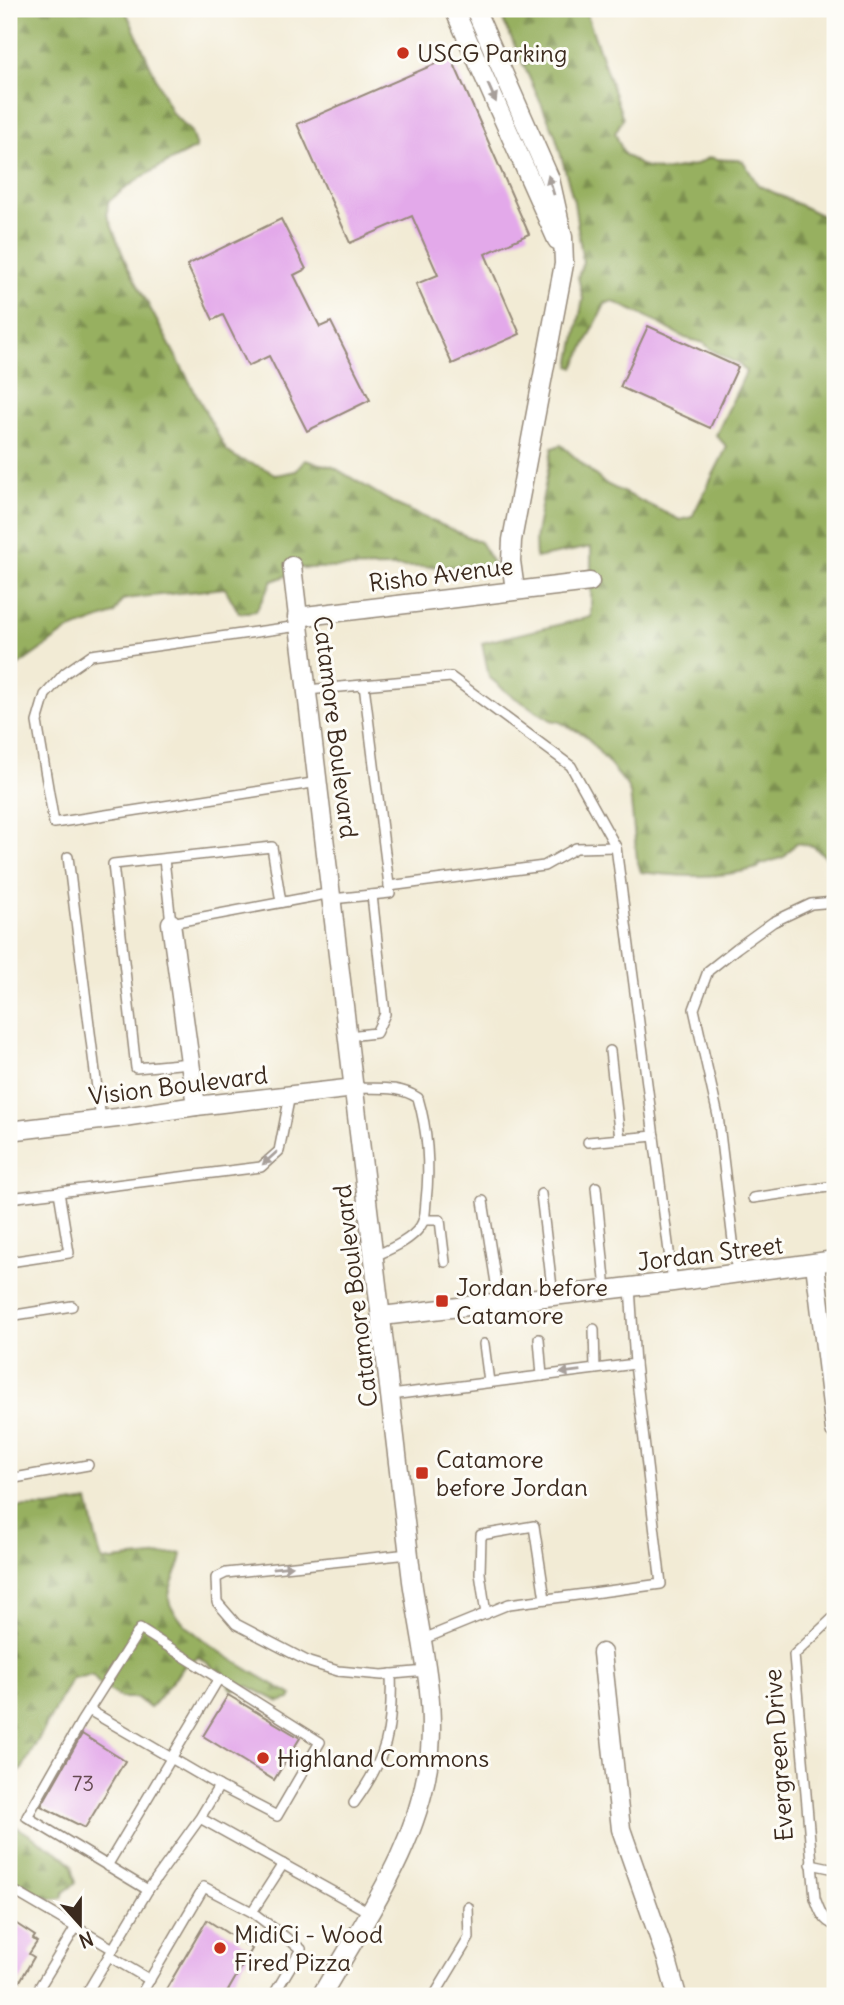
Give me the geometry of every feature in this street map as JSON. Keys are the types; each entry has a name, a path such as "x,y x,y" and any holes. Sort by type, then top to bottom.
{"street":[{"path":"454,9 564,252"},
{"path":"475,9 550,179 563,237 565,264 512,540 511,561 515,590"},
{"name":"Catamore Boulevard","path":"292,566 409,1554 430,1703 430,1749 423,1793 410,1835 321,1996"},
{"name":"Risho Avenue","path":"298,621 590,582"},
{"path":"171,923 196,1106"},
{"name":"Vision Boulevard","path":"9,1131 355,1088"},
{"name":"Jordan Street","path":"382,1316 835,1261"},
{"path":"816,1264 832,1375 835,1430"},
{"path":"602,1653 621,1829 677,1996"}],"lane":[{"path":"298,621 91,655 65,673 46,695 37,722 54,822 319,782"},
{"path":"307,690 451,677 571,766 616,847 673,1282"},
{"path":"164,859 171,923 281,902 390,893 364,685"},
{"path":"190,1063 136,1069 113,864 272,847 281,902"},
{"path":"389,886 544,866 576,848 616,847"},
{"path":"68,857 101,1120"},
{"path":"348,1036 376,1033 385,1014 372,895"},
{"path":"737,1274 718,1116 694,1009 708,971 737,948 773,922 811,904 835,902"},
{"path":"610,1051 621,1139"},
{"path":"355,1088 386,1087 409,1092 418,1098 426,1132 429,1170 424,1220 419,1229 397,1245 375,1256"},
{"path":"9,1198 261,1167 279,1151 290,1095"},
{"path":"588,1142 654,1136"},
{"path":"753,1198 835,1185"},
{"path":"596,1187 606,1290"},
{"path":"9,1262 69,1253 59,1192"},
{"path":"541,1194 553,1296"},
{"path":"484,1201 499,1302"},
{"path":"424,1220 440,1220 445,1262"},
{"path":"421,1640 509,1604 661,1584 635,1364 630,1287"},
{"path":"9,1316 72,1306"},
{"path":"594,1329 595,1369"},
{"path":"539,1339 542,1376"},
{"path":"484,1344 489,1382"},
{"path":"391,1395 635,1364"},
{"path":"9,1479 88,1465"},
{"path":"486,1614 480,1573 481,1535 534,1526 545,1599"},
{"path":"409,1554 226,1573 216,1578 217,1602 236,1624 309,1662 338,1671 391,1674 426,1671"},
{"name":"Evergreen Drive","path":"835,1616 794,1656 815,1898 820,1913 835,1926"},
{"path":"89,1710 219,1786 277,1816 320,1742 140,1629 89,1710 27,1817 148,1890"},
{"path":"354,1803 366,1787 386,1746 391,1720 391,1674"},
{"path":"107,1866 219,1678"},
{"path":"85,1996 148,1890 200,1818 219,1786"},
{"path":"200,1818 369,1912"},
{"path":"252,1912 283,1864"},
{"name":"Evergreen Drive","path":"811,1864 835,1869"},
{"path":"140,1996 204,1887 252,1912 300,1949 273,1996"},
{"path":"9,1888 76,1927 150,1980"},
{"path":"434,1996 469,1938 468,1907"},
{"path":"34,1996 76,1927"}],"green space":[{"path":"9,9 125,9 171,112 191,132 196,148 150,172 118,194 108,202 107,214 127,265 226,450 276,475 296,471 305,460 333,467 397,505 480,542 495,566 300,568 272,581 256,611 239,613 225,588 122,600 114,614 67,631 9,672"},
{"path":"498,9 585,9 623,119 615,133 624,154 640,165 663,171 695,165 710,157 743,161 758,185 835,222 835,859 829,860 813,846 796,843 784,857 742,872 700,876 641,872 637,859 630,793 626,784 585,735 551,720 509,694 489,677 482,643 591,617 591,547 536,558 535,539 552,448 561,445 604,483 680,520 692,517 727,447 716,435 746,372 740,365 704,343 685,338 612,301 605,304 574,368 570,366 583,299 578,277 583,262 574,202 555,134"},
{"path":"88,1501 103,1561 182,1553 169,1593 174,1611 185,1625 202,1639 292,1695 290,1699 279,1702 248,1686 233,1690 218,1671 199,1657 186,1664 150,1708 137,1698 122,1698 100,1685 92,1675 72,1678 22,1769 11,1776 9,1781 9,1507 49,1507"},
{"path":"9,1822 65,1857 72,1865 76,1883 64,1892 62,1898 51,1899 9,1882"}],"building":[{"path":"451,57 529,234 485,254 520,334 452,364 416,284 438,275 412,216 350,243 297,124"},
{"path":"281,219 306,269 294,275 320,327 331,322 370,400 307,431 269,356 248,366 223,315 213,320 187,265"},
{"path":"648,326 738,367 710,428 620,387"},
{"name":"Highland Commons","path":"228,1695 300,1738 274,1780 203,1736"},
{"path":"82,1734 125,1761 85,1828 41,1806"},
{"path":"9,1919 35,1936 33,1939 37,1942 29,1954 34,1957 20,1981 9,1974"},
{"path":"207,1920 252,1949 225,1996 162,1996"}],"place":[{"name":"USCG Parking","path":"403,53"},
{"name":"Jordan before Catamore","path":"442,1301"},
{"name":"Catamore before Jordan","path":"422,1473"},
{"name":"Highland Commons","path":"263,1758"},
{"name":"MidiCi - Wood Fired Pizza","path":"220,1948"}]}
